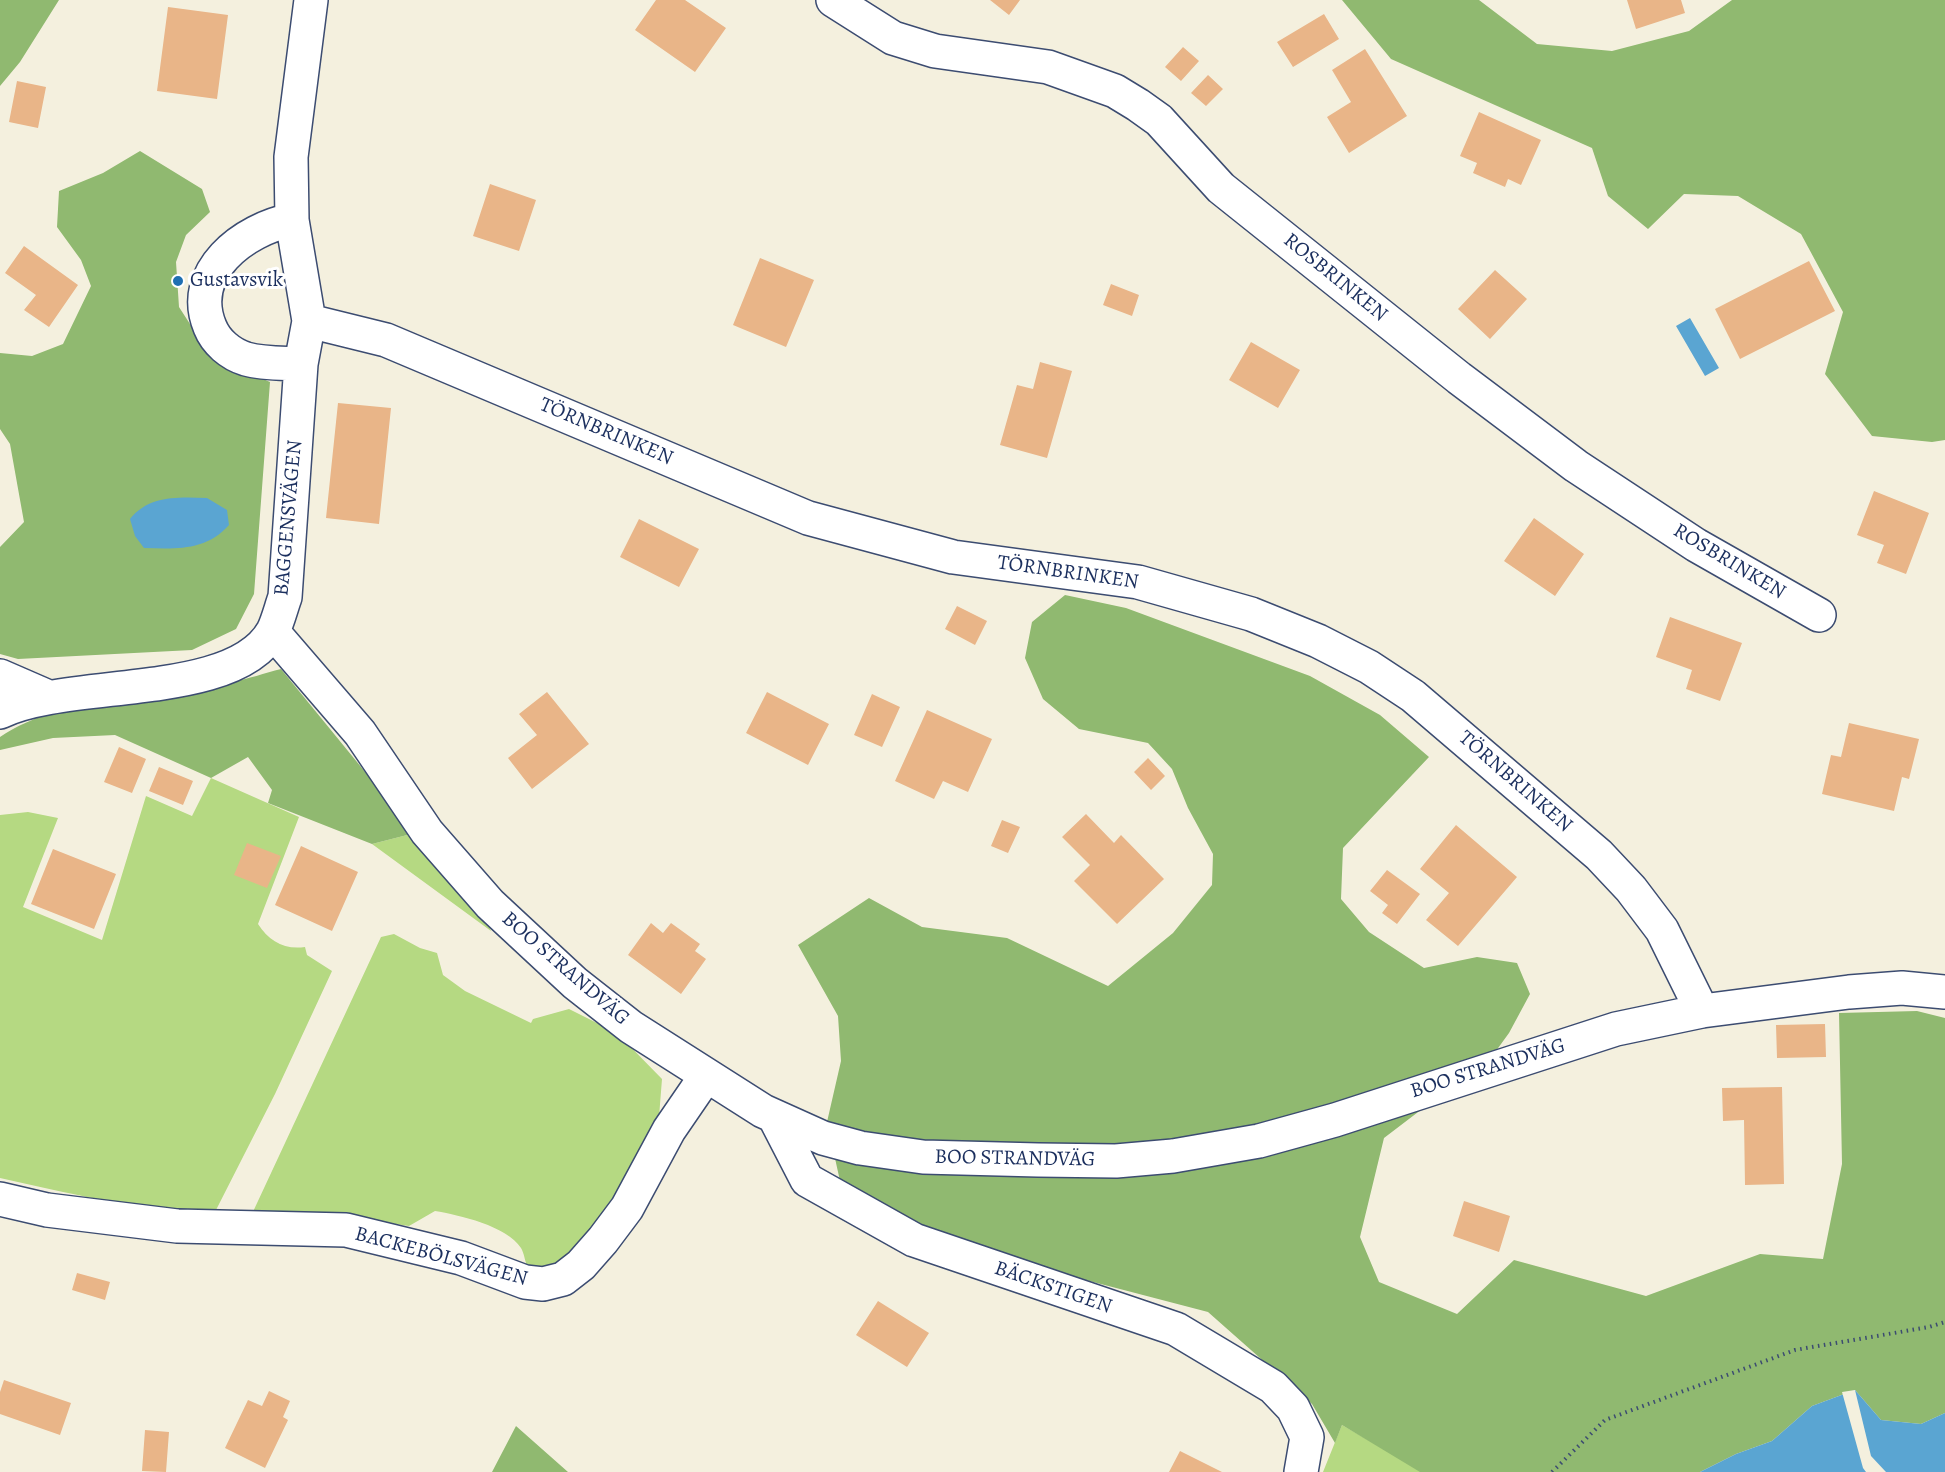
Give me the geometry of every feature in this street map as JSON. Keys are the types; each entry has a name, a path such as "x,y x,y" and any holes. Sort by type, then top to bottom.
{"street":[{"path":"309,321 292,220 291,158 311,0"},
{"name":"ROSBRINKEN","path":"833,0 893,38 934,51 1048,67 1115,91 1138,105 1159,120 1221,188 1459,378 1576,466 1696,544 1819,615"},
{"path":"292,220 271,224 250,233 233,248 214,270 204,291 204,313 214,338 228,350 246,359 301,364"},
{"name":"BAGGENSVÄGEN","path":"0,712 18,703 46,696 190,679 238,663 255,652 273,632 285,597 301,364 309,321"},
{"name":"TÖRNBRINKEN","path":"309,321 396,344 808,518 953,557 1161,587 1251,614 1318,642 1369,667 1413,696 1599,855 1631,889 1662,930 1702,1011"},
{"name":"BOO STRANDVÄG","path":"273,632 360,733 427,832 490,904 575,983 631,1026 775,1118 823,1138 860,1148 923,1157 1116,1161 1173,1156 1259,1141 1335,1120 1616,1029 1702,1011 1902,988 1945,992"},
{"path":"0,676 46,696"},
{"name":"BACKEBÖLSVÄGEN","path":"0,1199 47,1210 177,1226 346,1230 461,1258 525,1282 543,1284 562,1279 581,1265 603,1240 627,1209 669,1130 706,1076"},
{"name":"BÄCKSTIGEN","path":"775,1118 807,1180 914,1240 1176,1329 1273,1387 1293,1408 1307,1437 1301,1472"}],"path":[{"path":"1551,1472 1605,1420 1795,1350 1929,1327 1945,1322"}],"green space":[{"path":"0,0 59,0 20,62 0,86"},
{"path":"1342,0 1479,0 1537,44 1612,51 1689,31 1732,0 1945,0 1945,440 1932,442 1872,436 1825,374 1843,312 1801,234 1738,196 1684,194 1648,229 1608,196 1592,148 1391,59"},
{"path":"140,151 202,189 210,212 186,235 176,262 179,307 199,338 233,366 270,382 254,594 236,629 192,650 18,659 0,654 0,547 24,522 10,444 0,429 0,353 32,356 63,344 91,286 81,260 57,227 59,191 103,173"},
{"path":"1065,595 1126,608 1310,676 1380,715 1429,757 1343,848 1341,899 1369,932 1424,968 1477,957 1517,963 1530,994 1509,1033 1493,1055 1384,1138 1360,1237 1379,1282 1457,1314 1514,1260 1646,1296 1760,1254 1823,1259 1842,1164 1839,1013 1917,1011 1945,1018 1945,1413 1921,1424 1881,1420 1855,1390 1812,1406 1772,1441 1736,1454 1700,1472 1420,1472 1342,1425 1335,1443 1312,1404 1208,1312 1074,1277 883,1212 840,1181 827,1122 841,1061 838,1016 798,945 869,898 922,927 1007,938 1108,986 1173,933 1212,885 1213,854 1188,808 1172,769 1148,743 1079,729 1043,699 1025,658 1032,622"},
{"path":"281,669 415,833 372,844 268,803 272,790 248,757 211,778 115,735 53,738 0,750 0,737 54,712 112,699 232,682"},
{"path":"211,778 299,817 258,924 272,940 284,946 305,947 307,955 332,971 275,1094 216,1210 134,1205 80,1196 0,1178 0,815 28,812 58,818 23,907 102,940 146,796 192,816"},
{"path":"415,833 484,913 491,931 372,844"},
{"path":"394,934 420,948 437,953 443,975 465,991 531,1023 533,1019 569,1009 617,1033 662,1079 659,1117 608,1216 572,1257 541,1273 527,1266 521,1248 505,1234 482,1223 435,1211 409,1226 382,1222 251,1216 381,937"},
{"path":"1342,1425 1420,1470 1420,1472 1323,1472"},
{"path":"516,1426 568,1472 492,1472"}],"water":[{"path":"1690,318 1719,368 1705,376 1676,326"},
{"path":"207,498 227,510 229,525 211,540 190,547 144,548 135,536 130,519 146,505 165,499"},
{"path":"1855,1390 1881,1420 1921,1424 1945,1413 1945,1472 1700,1472 1736,1454 1772,1441 1812,1406"}],"pier":[{"path":"1855,1390 1871,1456 1886,1472 1866,1472 1863,1468 1842,1392"}],"building":[{"path":"656,0 685,0 726,28 695,72 635,30"},
{"path":"990,0 1020,0 1009,15"},
{"path":"1627,0 1681,0 1685,13 1636,29"},
{"path":"168,7 228,15 217,99 157,91"},
{"path":"1324,14 1339,39 1293,67 1277,42"},
{"path":"1183,47 1199,61 1181,81 1165,67"},
{"path":"1365,49 1407,116 1349,153 1327,117 1351,102 1332,70"},
{"path":"1208,75 1223,89 1206,106 1191,93"},
{"path":"17,81 46,87 38,128 9,122"},
{"path":"1479,112 1541,140 1521,185 1508,179 1505,187 1473,173 1477,163 1460,156"},
{"path":"490,184 536,200 519,251 473,236"},
{"path":"24,246 78,285 49,327 24,310 36,295 5,273"},
{"path":"760,258 814,280 786,347 733,325"},
{"path":"1809,261 1835,311 1740,359 1715,309"},
{"path":"1495,270 1527,299 1490,339 1458,309"},
{"path":"1111,284 1139,295 1132,316 1103,305"},
{"path":"1251,342 1300,370 1278,408 1229,380"},
{"path":"1040,362 1072,371 1047,458 1000,445 1017,385 1033,389"},
{"path":"338,403 391,408 379,524 326,518"},
{"path":"1874,491 1929,513 1906,574 1877,563 1884,545 1857,535"},
{"path":"1534,518 1584,554 1555,596 1504,561"},
{"path":"639,519 699,549 679,587 620,557"},
{"path":"957,606 987,621 975,645 945,629"},
{"path":"1670,617 1742,643 1720,701 1686,689 1692,670 1656,657"},
{"path":"547,692 589,744 532,789 508,758 537,735 519,714"},
{"path":"767,692 829,724 808,765 746,733"},
{"path":"872,694 900,707 882,747 854,735"},
{"path":"927,710 992,739 968,792 943,781 934,799 895,781"},
{"path":"1849,723 1919,739 1909,779 1902,777 1894,811 1822,794 1831,755 1841,757"},
{"path":"119,747 146,759 132,793 104,782"},
{"path":"1148,758 1165,776 1151,790 1134,772"},
{"path":"159,767 193,781 183,805 149,791"},
{"path":"1086,814 1114,843 1121,835 1164,879 1117,924 1074,881 1090,865 1062,837"},
{"path":"1002,820 1020,827 1008,853 991,846"},
{"path":"1456,825 1517,877 1458,946 1426,920 1449,893 1420,869"},
{"path":"247,843 281,856 267,888 234,875"},
{"path":"301,846 358,872 332,931 275,905"},
{"path":"53,849 116,874 94,929 31,904"},
{"path":"1387,870 1420,894 1397,924 1382,913 1388,905 1370,891"},
{"path":"651,923 663,933 671,923 700,944 695,951 706,959 681,994 628,955"},
{"path":"1825,1024 1826,1057 1777,1058 1776,1025"},
{"path":"1782,1087 1784,1184 1745,1185 1744,1120 1723,1121 1722,1088"},
{"path":"1464,1201 1510,1216 1499,1252 1453,1236"},
{"path":"77,1273 110,1282 105,1300 72,1290"},
{"path":"878,1301 929,1333 907,1367 856,1335"},
{"path":"4,1380 71,1403 60,1435 0,1414 0,1392"},
{"path":"269,1391 290,1401 283,1417 288,1420 265,1468 225,1448 248,1400 262,1406"},
{"path":"145,1430 169,1432 166,1472 142,1471"},
{"path":"1180,1451 1222,1472 1169,1472"}],"place":[{"name":"Gustavsvik","path":"178,281"}]}
